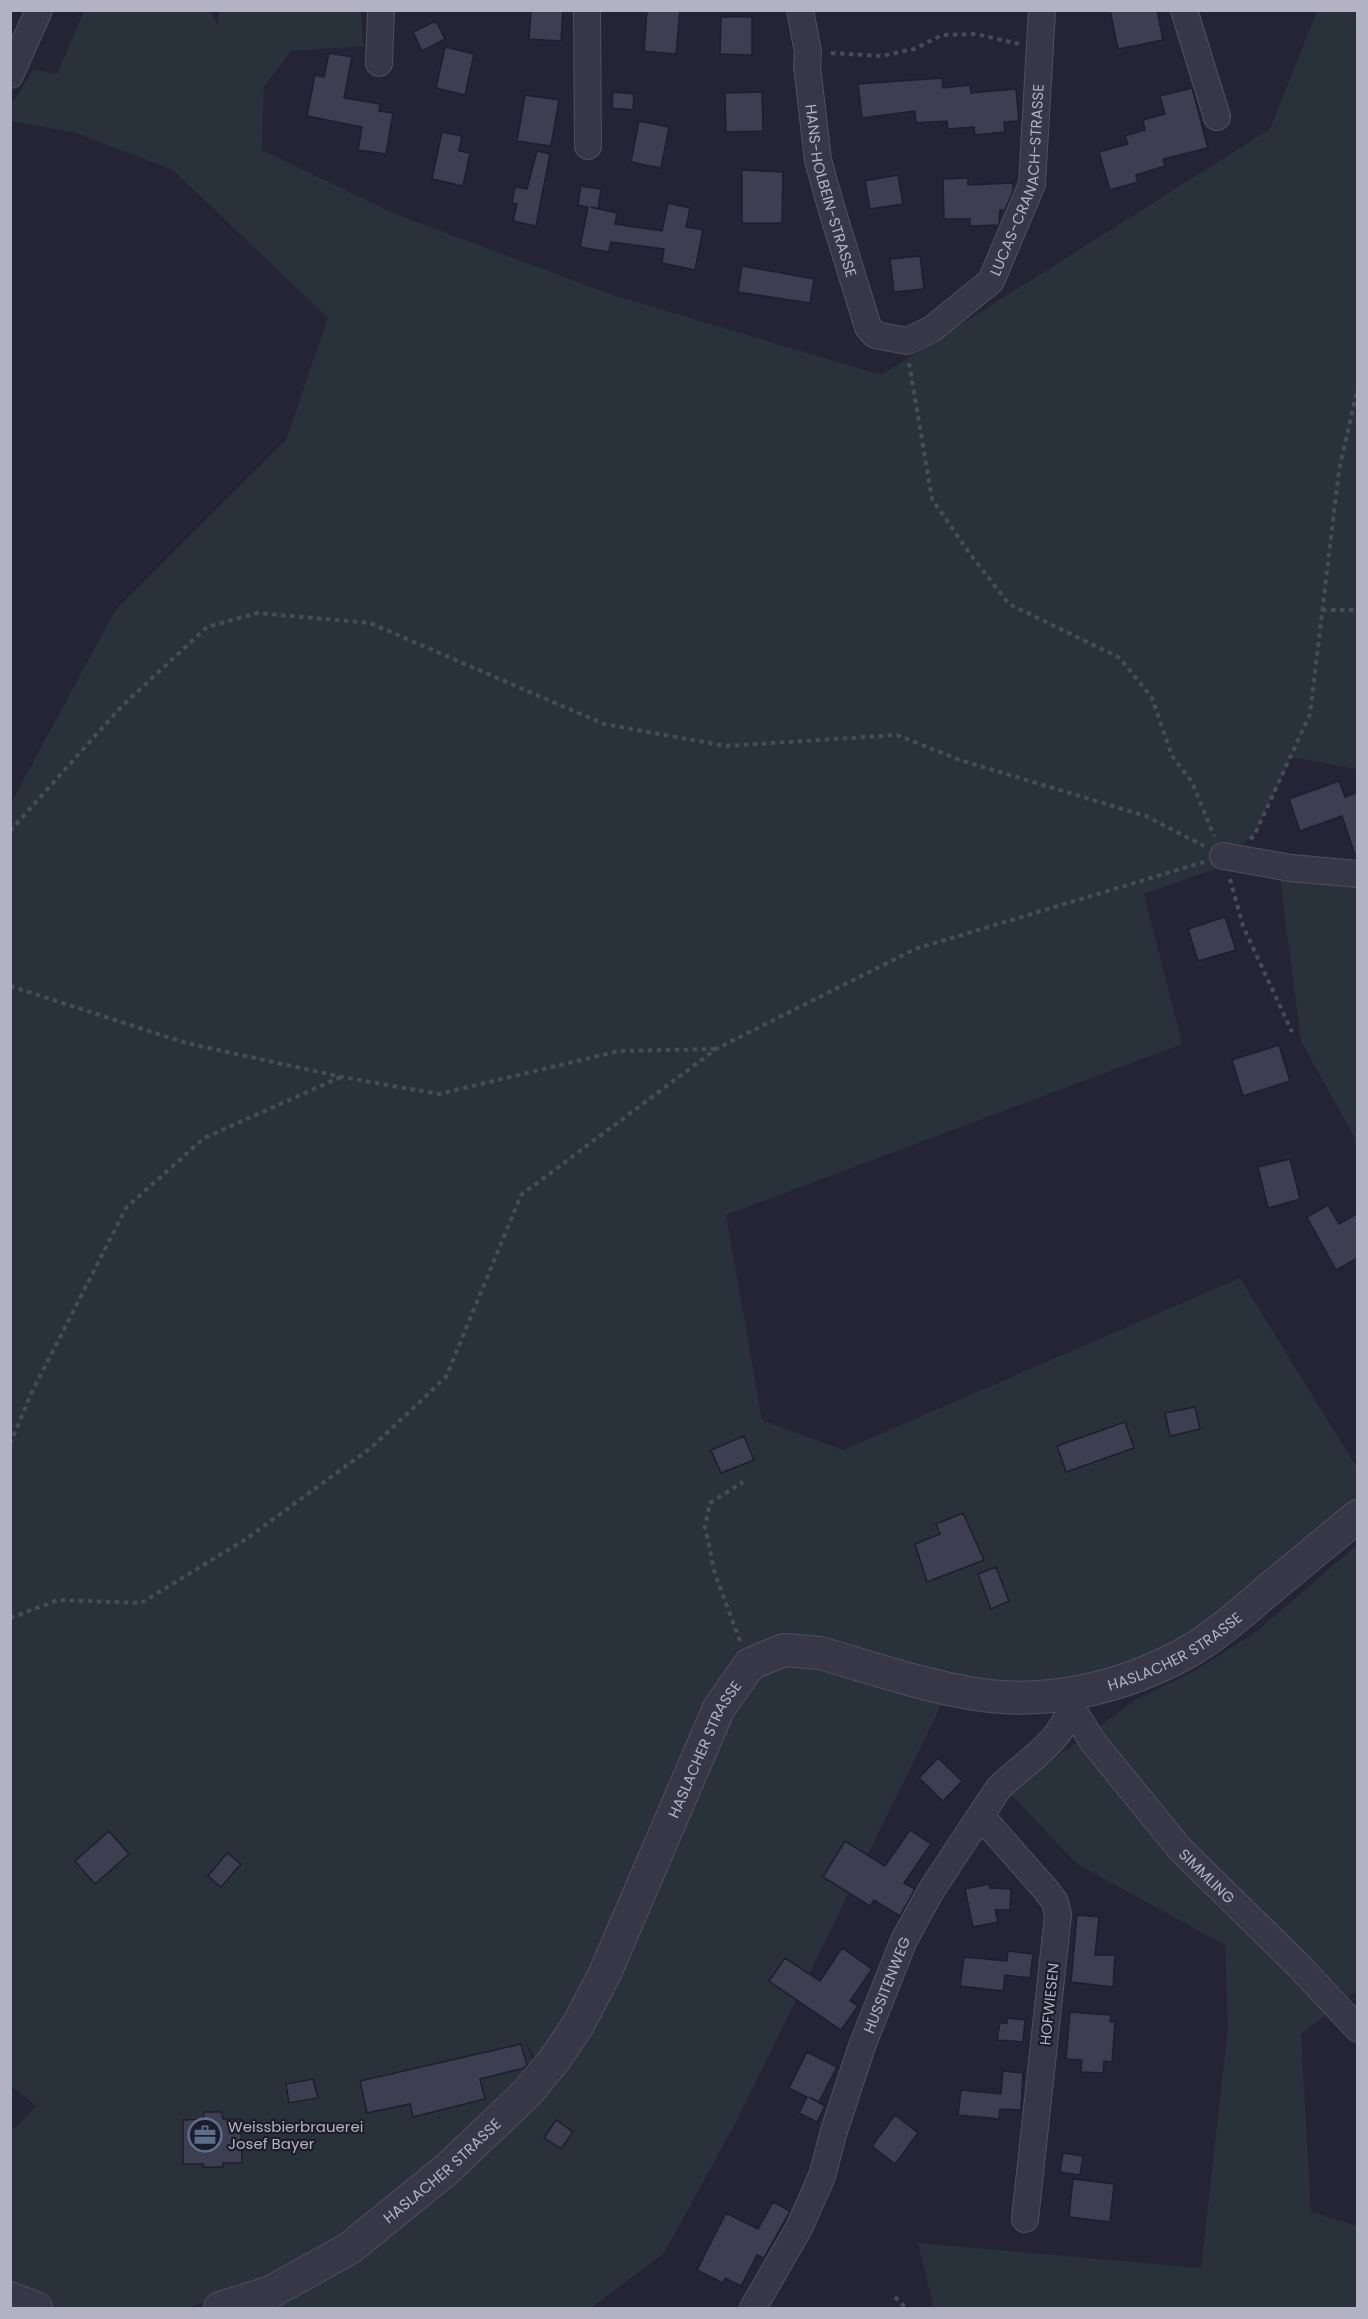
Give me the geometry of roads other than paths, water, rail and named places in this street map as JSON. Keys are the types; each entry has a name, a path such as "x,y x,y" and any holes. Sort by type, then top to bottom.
{"street":[{"path":"10,75 39,10"},
{"path":"379,63 381,10"},
{"path":"587,10 588,146"},
{"name":"HANS-HOLBEIN-STRASSE","path":"800,10 808,52 807,66 819,160 868,327 875,335 907,341"},
{"name":"LUCAS-CRANACH-STRASSE","path":"907,341 932,329 991,280 1032,184 1042,10"},
{"path":"1184,10 1217,117"},
{"path":"1223,856 1291,868 1358,873"},
{"name":"HASLACHER STRASSE","path":"220,2308 271,2292 350,2248 447,2169 527,2093 555,2059 578,2025 605,1973 719,1708 750,1664 783,1650 797,1650 820,1653 970,1694 1073,1701 1156,1668 1193,1649 1231,1622 1358,1516"},
{"name":"HUSSITENWEG","path":"753,2308 799,2228 822,2176 862,2046 904,1940 932,1889 998,1789 1025,1763 1051,1743 1061,1730 1073,1701"},
{"name":"SIMMLING","path":"1073,1701 1093,1742 1180,1849 1299,1966 1358,2029"},
{"name":"HOFWIESEN","path":"981,1816 1046,1890 1055,1902 1058,1916 1025,2219"},
{"path":"10,2298 36,2308"}],"place":[{"name":"Weissbierbrauerei Josef Bayer","path":"205,2135"}]}
